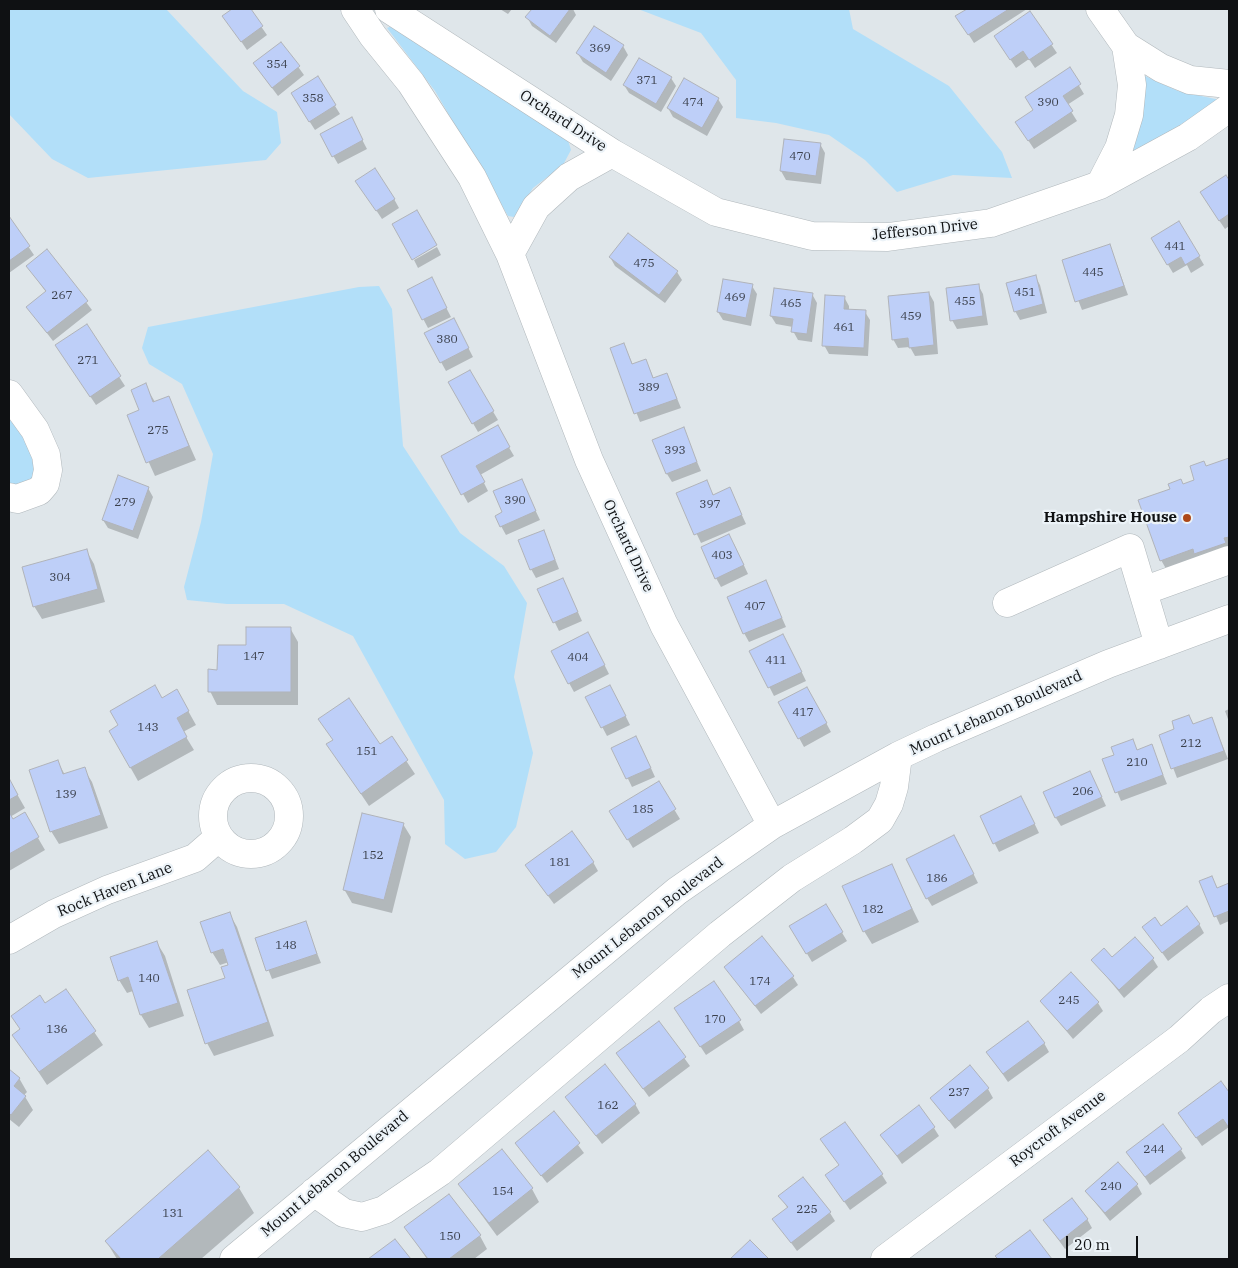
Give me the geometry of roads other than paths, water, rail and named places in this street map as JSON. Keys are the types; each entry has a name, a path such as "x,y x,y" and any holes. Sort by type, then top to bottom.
{"street":[{"name":"Orchard Drive","path":"355,9 373,36 411,83 472,177 510,254 589,460 652,599 772,824"},
{"name":"Orchard Drive","path":"389,9 612,153 568,177 536,207 510,254"},
{"path":"1100,9 1126,46 1161,68 1190,80 1229,84"},
{"path":"1100,185 1119,148 1130,115 1132,85 1126,46"},
{"name":"Jefferson Drive","path":"612,153 716,212 812,236 888,237 991,223 1100,185 1188,137 1229,108"},
{"path":"9,394 35,430 46,455 47,477 45,484 39,491 17,500 9,497"},
{"path":"1007,603 1130,548 1159,645"},
{"path":"1143,591 1229,560"},
{"name":"Mount Lebanon Boulevard","path":"234,1259 677,892 772,824 898,756 1108,664 1229,619"},
{"path":"314,1192 344,1213 362,1217 384,1210 440,1172 720,934 792,878 853,840 880,820 889,804 894,787 898,756"},
{"name":"Rock Haven Lane","path":"9,940 54,914 106,890 195,858 220,837"},
{"name":"Roycroft Avenue","path":"884,1259 1178,1039 1211,1010 1229,998"}],"place":[{"name":"Hampshire House","path":"1187,518"}]}
